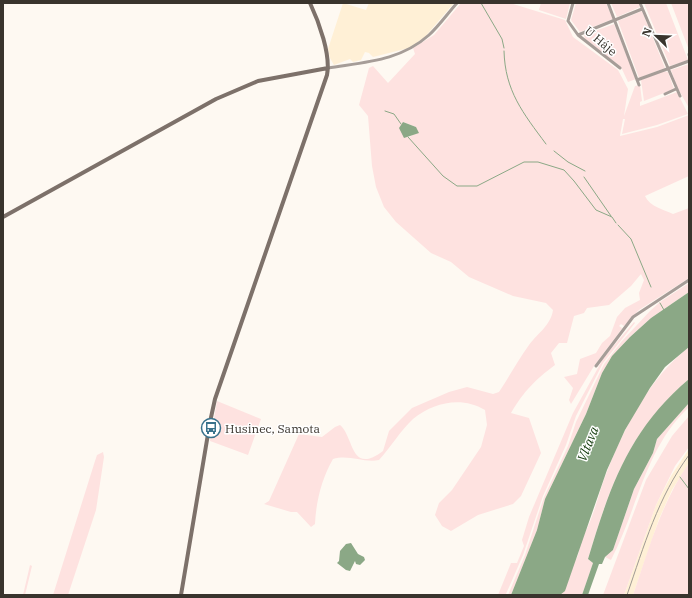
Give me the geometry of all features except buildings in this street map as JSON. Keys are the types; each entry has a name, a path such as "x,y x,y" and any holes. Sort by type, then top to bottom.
{"street":[{"path":"181,595 212,411 328,68 320,29 310,3"},
{"path":"3,217 216,99 258,82 328,68 383,60 404,53 429,35 457,3"},
{"name":"U Háje","path":"573,3 568,20 578,35 620,68"},
{"path":"608,3 639,85"},
{"path":"640,3 680,96"},
{"path":"578,35 642,9"},
{"path":"637,80 689,61"},
{"path":"665,94 676,89"},
{"path":"596,366 633,317 689,280"}],"shaded area":[{"path":"343,3 366,10 369,3 454,3 425,37 409,48 373,57 369,53 365,52 361,60 353,62 350,59 334,65 330,58 328,49"},
{"path":"461,3 510,3 565,20 573,37 618,70 628,89 624,116 635,86 640,85 642,101 640,102 640,106 677,92 688,114 657,125 622,134 625,119 623,119 620,136 657,127 689,115 689,176 645,196 653,205 673,214 689,208 689,278 639,310 624,326 621,324 619,326 622,328 621,330 594,366 571,404 569,400 573,388 564,377 577,374 580,359 596,353 602,343 610,336 617,317 625,308 640,300 639,293 644,280 641,274 631,286 609,305 587,308 584,313 574,316 567,343 559,343 551,353 555,365 530,386 511,413 529,418 541,453 521,496 513,504 478,515 451,531 442,526 435,515 439,503 452,490 481,447 487,425 485,410 467,403 448,403 430,408 413,419 379,460 373,461 345,457 333,459 320,490 315,524 311,527 297,512 291,512 264,504 269,501 299,434 322,437 340,425 345,430 354,452 359,457 364,459 372,458 383,451 389,431 412,408 449,392 467,387 493,394 499,392 525,351 547,325 552,315 553,310 546,303 513,296 469,277 451,262 431,253 396,222 384,207 376,187 372,166 368,116 359,105 369,68 373,66 388,83 415,54 413,48 434,35","holes":["403,122 416,127 414,134 408,138"]},
{"path":"541,3 570,3 566,19 539,10"},
{"path":"576,3 606,3 613,19 580,32 571,20"},
{"path":"611,3 639,3 640,7 617,17"},
{"path":"644,3 666,3 688,60 670,66"},
{"path":"671,3 689,3 689,50"},
{"path":"642,11 665,68 639,78 618,21"},
{"path":"614,24 636,79 628,82 621,67 585,39 584,35"},
{"path":"689,64 689,108 677,87 671,70"},
{"path":"663,71 668,72 674,89 644,101 641,80"},
{"path":"689,283 689,292 651,318 630,337 612,356 602,373 586,414 545,499 537,530 511,595 508,595 525,555 544,497 568,446 576,422 604,364 622,341 650,311 660,302"},
{"path":"634,322 635,323 603,363 576,416 566,445 543,496 523,555 506,594 498,595 511,563 517,563 524,546 522,540 529,517 573,413 604,357"},
{"path":"689,347 689,379 668,399 636,439 614,483 588,559 593,563 582,595 560,595 566,587 608,469 631,419 651,387 662,373"},
{"path":"217,401 261,419 248,455 210,441"},
{"path":"689,403 689,407 674,423 652,460 611,560 605,557 613,550 634,489 653,453 657,439"},
{"path":"689,416 689,447 675,466 656,505 624,595 603,595 646,480 672,436"},
{"path":"689,449 689,463 672,490 659,519 633,595 624,595 656,505 671,476"},
{"path":"103,452 104,457 96,510 68,595 53,595 97,455"},
{"path":"689,463 689,595 633,595 663,510 679,478"},
{"path":"30,565 32,566 25,595 23,595"}],"water":[{"path":"403,122 416,127 419,133 404,138 399,128"},
{"name":"Vltava","path":"689,292 689,347 665,367 650,388 625,430 607,470 565,591 560,595 511,595 537,530 545,499 586,414 602,373 612,356 630,337 651,318"},
{"path":"689,379 689,403 657,439 653,453 634,489 613,550 605,557 602,564 599,564 588,595 582,595 593,563 588,559 596,532 614,483 624,461 636,439 651,418 668,398"},
{"path":"351,543 358,554 364,557 365,560 360,565 356,564 355,561 350,571 346,570 337,563 339,561 340,551 346,544"}],"waterway":[{"path":"481,3 502,39 504,48"},
{"path":"504,51 505,65 512,90 523,111 546,144"},
{"path":"385,111 394,114 401,124"},
{"path":"408,137 443,176 457,186 477,186 524,162 538,162 564,170 596,210 612,217 616,223"},
{"path":"554,151 568,162 585,171"},
{"path":"584,177 611,216"},
{"path":"618,225 631,239 651,287"},
{"path":"660,303 664,310"},
{"path":"680,477 689,489"}],"railway":[{"path":"627,595 660,505 678,471 689,455"}],"place":[{"name":"Husinec, Samota","path":"211,428"}]}
